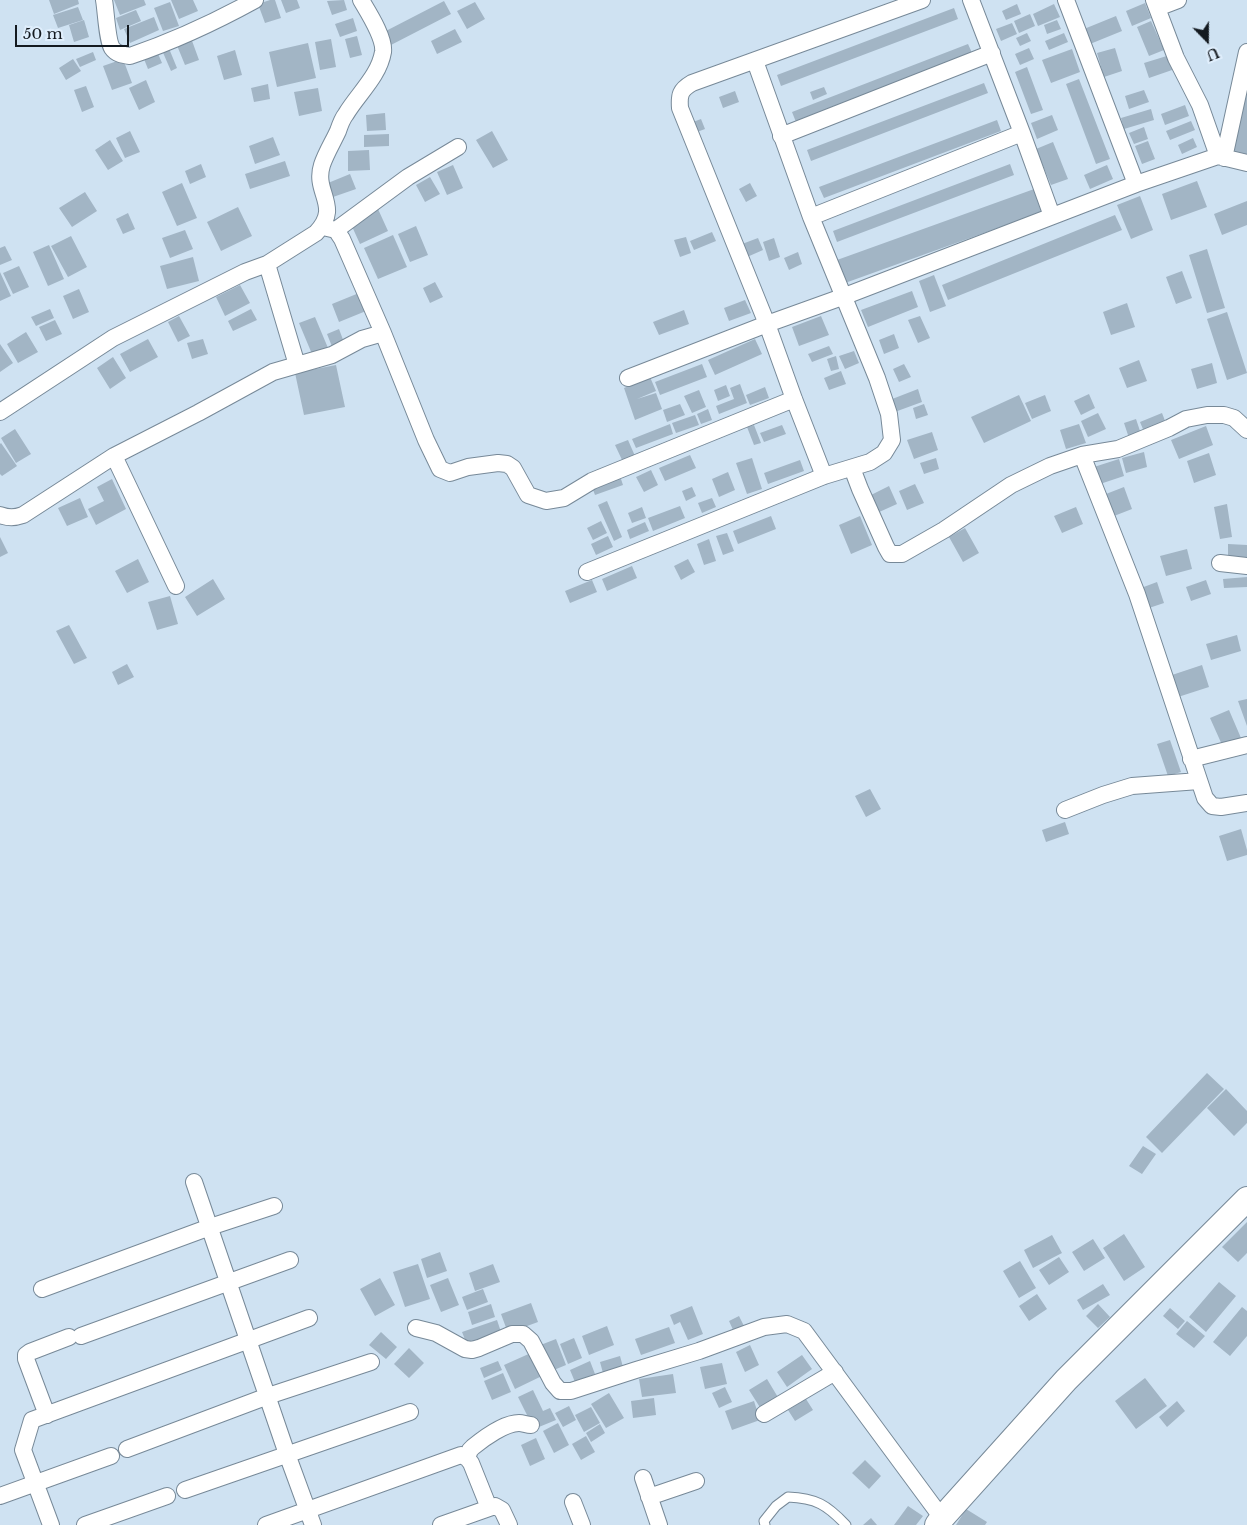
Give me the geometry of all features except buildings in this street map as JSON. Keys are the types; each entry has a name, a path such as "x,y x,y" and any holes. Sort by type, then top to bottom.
{"street":[{"path":"104,0 112,48 120,55 130,56 192,32 255,0"},
{"path":"361,0 378,29 383,50 378,66 369,82 345,115 337,134 331,142 322,166 321,184 328,213 326,221 329,228 342,239 377,316 440,470 450,473 468,467 498,462 507,464 513,468 528,495 546,501 564,498 592,481 794,399"},
{"path":"824,476 767,324 680,108 680,98 684,88 692,83 922,0"},
{"path":"972,0 1052,216"},
{"path":"1066,0 1136,184"},
{"path":"1178,0 1156,4 1176,58 1200,105 1221,157"},
{"path":"1221,157 1247,52"},
{"path":"782,136 992,53"},
{"path":"587,572 824,476 870,462 884,453 892,440 889,414 877,378 811,217 755,61"},
{"path":"811,217 1022,133"},
{"path":"0,412 114,338 245,272 267,264 316,233 329,228 458,146"},
{"path":"628,378 1136,184 1221,157 1247,163"},
{"path":"267,264 297,364"},
{"path":"0,515 16,518 23,515 114,456 272,372 332,355 362,339 383,333"},
{"path":"852,468 863,497 890,554 902,554 944,530 1011,485 1050,466 1082,455 1118,449 1186,419 1207,414 1234,418 1247,430"},
{"path":"1082,455 1137,594 1205,798 1212,806 1221,807 1247,803"},
{"path":"114,456 176,586"},
{"path":"1220,563 1247,566"},
{"path":"1192,759 1247,745"},
{"path":"1066,810 1132,786 1199,781"},
{"path":"194,1182 287,1454 311,1518"},
{"path":"416,1328 436,1333 466,1349 472,1350 512,1334 523,1334 531,1341 553,1383 560,1392 571,1391 700,1351 764,1327 787,1324 804,1331 835,1372 939,1521 1066,1380 1247,1199"},
{"path":"42,1289 210,1227 274,1206"},
{"path":"47,1415 26,1359 26,1355 30,1352 290,1260"},
{"path":"51,1525 23,1450 32,1420 309,1318"},
{"path":"127,1449 268,1396 371,1362"},
{"path":"764,1414 835,1372"},
{"path":"185,1490 410,1412"},
{"path":"467,1458 473,1446 500,1429 519,1423 531,1425"},
{"path":"0,1496 111,1456"},
{"path":"266,1525 311,1518 461,1456 467,1458 471,1463 489,1508"},
{"path":"643,1478 659,1525"},
{"path":"649,1497 696,1481"},
{"path":"85,1525 167,1496"},
{"path":"573,1502 582,1525"},
{"path":"444,1524 495,1506 502,1510 509,1525"}],"lane":[{"path":"765,1525 764,1521 776,1506 788,1497 805,1498 818,1502 846,1525"}]}
